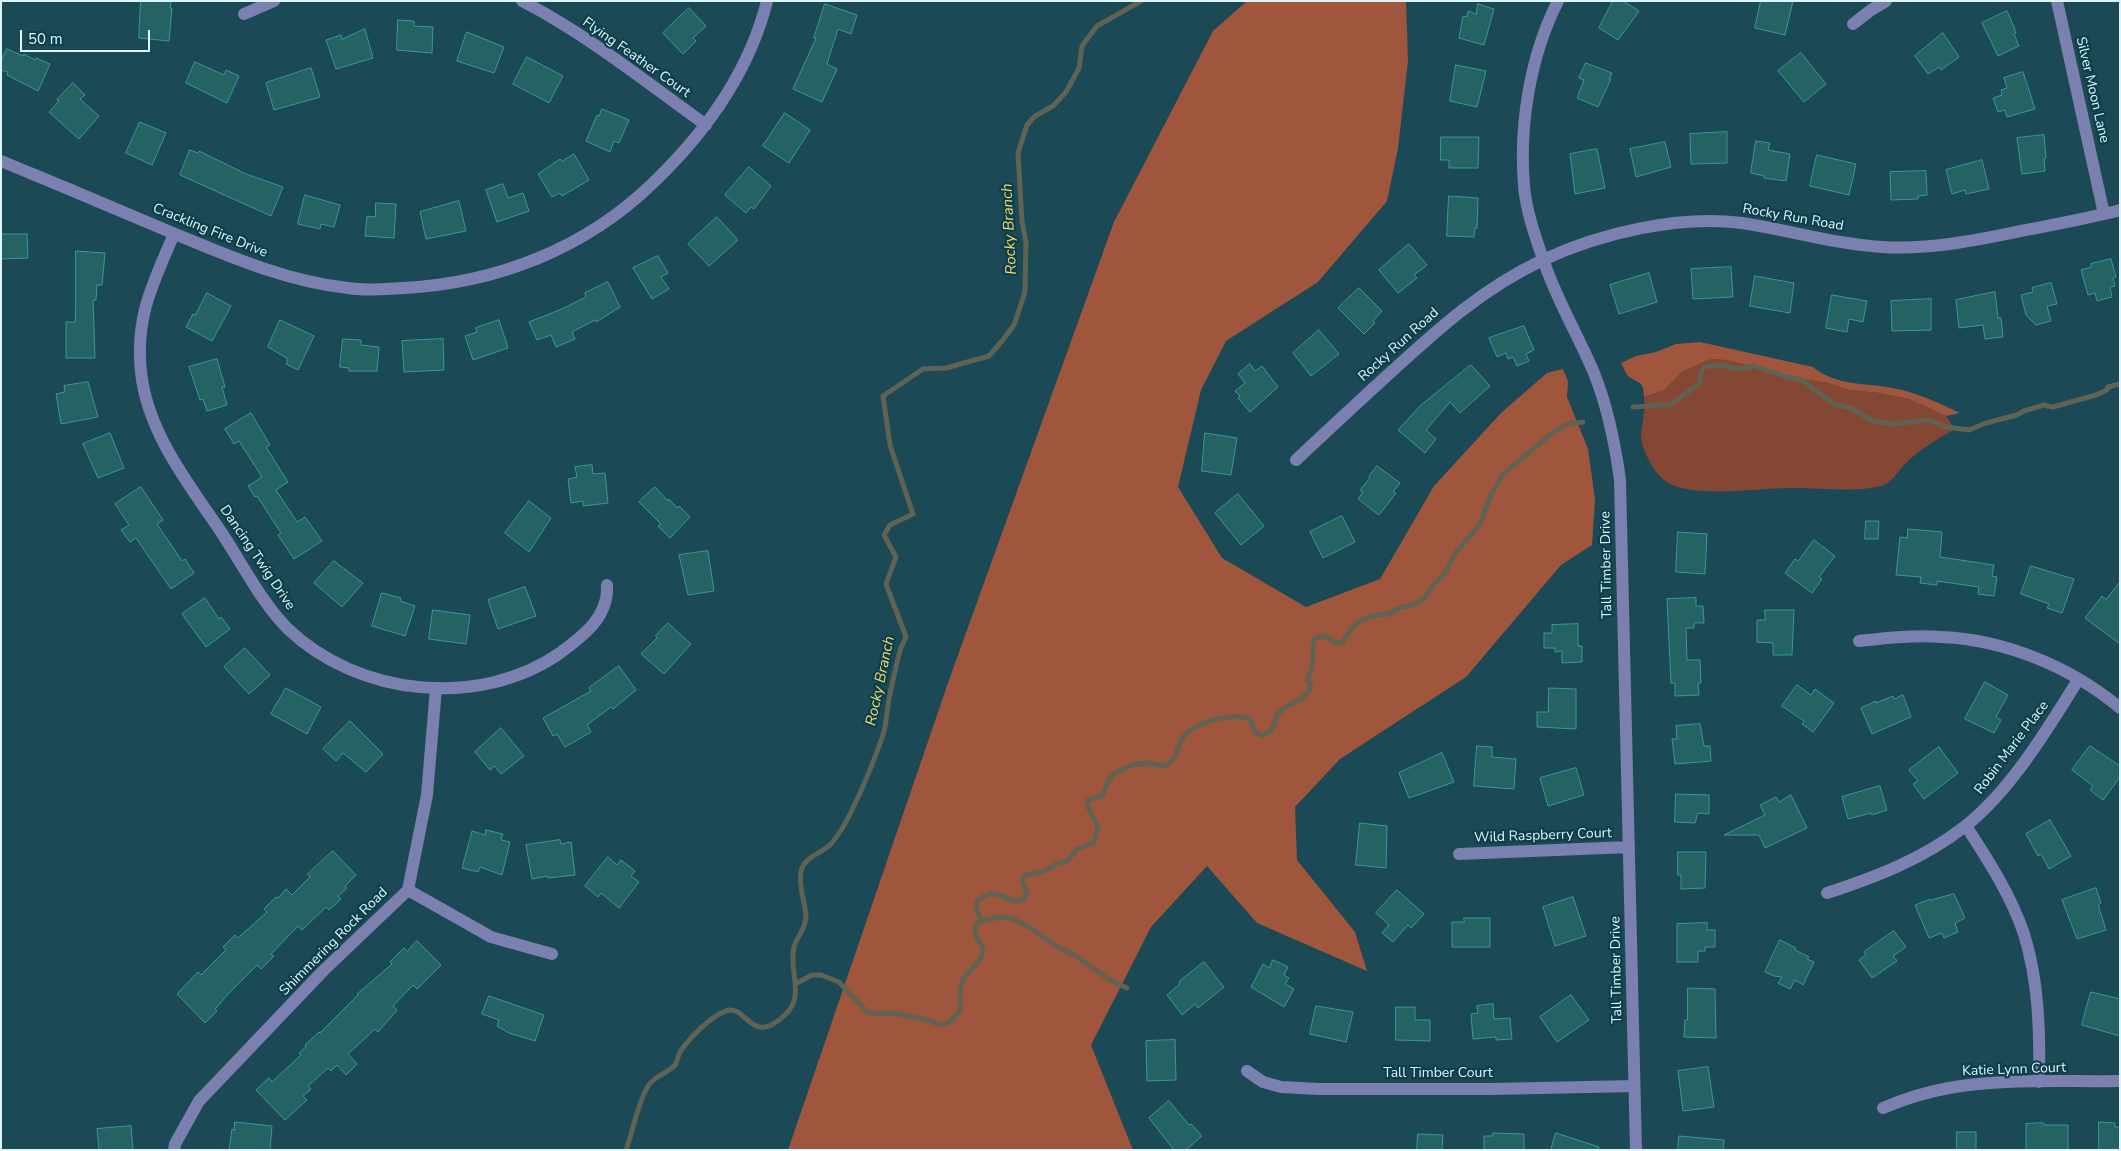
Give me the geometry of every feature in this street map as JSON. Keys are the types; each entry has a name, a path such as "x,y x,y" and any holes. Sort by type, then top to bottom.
{"street":[{"path":"244,14 274,1"},
{"name":"Flying Feather Court","path":"522,1 586,39 706,125"},
{"name":"Crackling Fire Drive","path":"1,161 255,267 301,280 348,289 383,290 426,287 469,280 527,264 558,249 596,228 625,209 639,196 674,162 706,125 737,79 750,53 767,1"},
{"name":"Tall Timber Drive","path":"1558,1 1541,43 1527,106 1523,146 1524,187 1531,220 1543,260 1594,373 1604,402 1614,441 1620,480 1636,1150"},
{"path":"1853,24 1886,1"},
{"name":"Silver Moon Lane","path":"2057,1 2104,214"},
{"name":"Rocky Run Road","path":"1296,460 1463,308 1506,280 1543,260 1610,235 1651,226 1692,222 1741,223 1843,243 1883,247 1922,247 1962,243 2120,210"},
{"name":"Dancing Twig Drive","path":"174,234 147,296 142,318 139,346 141,374 148,407 165,446 186,481 235,552 268,606 287,628 304,643 327,659 353,671 383,681 436,688 464,688 496,683 523,674 549,661 572,644 600,616 606,604 607,585"},
{"path":"1859,641 1905,636 1943,637 1985,642 2014,650 2048,664 2078,680 2120,708"},
{"name":"Robin Marie Place","path":"1827,893 1885,872 1915,858 1941,844 1966,826 1986,808 2016,772 2049,727 2078,680"},
{"name":"Shimmering Rock Road","path":"174,1150 175,1144 199,1101 323,971 408,890 427,795 436,688"},
{"path":"1966,826 1988,860 2024,934 2037,999 2040,1041 2039,1082"},
{"name":"Wild Raspberry Court","path":"1459,854 1629,847"},
{"path":"408,890 491,937 552,954"},
{"name":"Tall Timber Court","path":"1247,1070 1263,1082 1281,1087 1319,1089 1491,1089 1634,1086"},
{"name":"Katie Lynn Court","path":"1883,1108 1910,1097 1948,1088 1987,1083 2120,1082"}],"shaded area":[{"path":"1247,1 1406,1 1408,61 1398,148 1387,201 1318,282 1226,341 1201,390 1178,487 1222,558 1306,607 1380,579 1434,486 1501,413 1547,373 1563,369 1568,381 1567,397 1588,449 1595,499 1592,545 1561,565 1466,677 1340,759 1295,807 1297,860 1355,932 1367,971 1257,923 1207,866 1151,927 1091,1045 1133,1150 788,1150 949,680 1114,222 1213,31"},
{"path":"1700,342 1813,367 1823,374 1844,381 1902,390 1924,397 1960,413 1946,416 1909,399 1880,393 1849,390 1828,383 1783,376 1772,371 1726,360 1711,359 1683,371 1664,390 1644,397 1643,387 1627,375 1621,363 1636,356 1656,352 1676,344"},
{"path":"1711,359 1726,360 1772,371 1783,376 1828,383 1849,390 1880,393 1909,399 1946,416 1955,429 1917,454 1884,485 1864,489 1782,488 1727,491 1700,491 1677,487 1670,484 1657,473 1644,449 1641,435 1644,397 1664,390 1683,371"}],"building":[{"path":"141,1 171,1 169,41 139,38"},
{"path":"1613,1 1623,1 1639,11 1618,40 1599,28"},
{"path":"1761,1 1793,1 1785,35 1755,28"},
{"path":"825,4 857,15 851,34 838,29 827,64 837,69 822,102 793,89 816,38 814,38"},
{"path":"1478,4 1494,9 1484,45 1459,38 1463,16 1467,17 1468,11 1476,14"},
{"path":"689,8 706,26 693,38 696,41 683,54 663,33"},
{"path":"2007,11 2015,29 2016,33 2014,34 2019,46 1998,56 1982,23"},
{"path":"398,20 414,21 414,26 433,27 432,53 397,50"},
{"path":"365,29 373,58 336,69 326,40 341,35 342,39"},
{"path":"467,32 504,47 494,73 457,61"},
{"path":"1943,33 1959,57 1941,70 1939,67 1928,74 1915,56"},
{"path":"7,49 50,64 38,91 7,75 8,72 1,70 1,61"},
{"path":"1801,53 1826,84 1804,102 1778,71"},
{"path":"527,57 563,76 549,103 513,84"},
{"path":"195,62 224,75 226,70 239,76 227,103 186,83"},
{"path":"1586,63 1612,73 1598,107 1577,98 1584,80 1579,78"},
{"path":"1456,65 1486,71 1477,107 1450,101"},
{"path":"311,68 320,97 274,110 266,83"},
{"path":"2023,72 2035,109 2007,117 2005,110 1998,112 1993,98 2002,95 2001,90 2007,88 2004,78"},
{"path":"73,83 85,95 80,99 99,116 79,139 49,112"},
{"path":"602,109 629,120 619,143 614,141 610,152 586,141 597,115 599,116"},
{"path":"785,113 810,130 789,163 763,146"},
{"path":"140,122 166,133 152,165 126,153"},
{"path":"1727,132 1727,163 1691,164 1690,134"},
{"path":"2044,135 2045,171 2022,174 2017,138"},
{"path":"1441,137 1479,137 1478,168 1449,168 1449,160 1441,160"},
{"path":"1756,141 1770,143 1768,150 1790,154 1786,181 1764,178 1764,176 1751,173"},
{"path":"1665,142 1671,167 1636,177 1630,149"},
{"path":"1597,149 1605,188 1575,194 1570,154"},
{"path":"190,150 198,153 199,151 246,174 283,187 271,216 180,175"},
{"path":"574,154 589,180 562,196 560,193 552,197 538,174 560,159 562,161"},
{"path":"1817,155 1856,164 1849,195 1810,186"},
{"path":"1982,160 1989,189 1966,194 1965,190 1952,194 1946,170"},
{"path":"749,167 771,186 754,209 751,207 746,213 725,195"},
{"path":"1926,171 1927,195 1918,196 1918,199 1891,200 1890,172"},
{"path":"503,184 508,198 523,193 529,211 497,222 486,190"},
{"path":"305,195 340,205 334,227 321,224 320,229 298,224"},
{"path":"1449,196 1478,198 1477,228 1475,228 1474,237 1447,236"},
{"path":"459,201 466,231 426,239 420,212"},
{"path":"376,203 396,204 394,238 365,236 367,216 375,217"},
{"path":"717,217 738,240 709,266 688,244"},
{"path":"1,234 27,234 28,258 1,259"},
{"path":"1409,244 1427,265 1414,275 1417,278 1398,293 1379,270"},
{"path":"76,251 105,253 102,285 97,285 96,300 93,300 95,358 66,358 66,322 75,322"},
{"path":"658,256 668,273 661,277 669,289 652,299 633,268"},
{"path":"2111,259 2116,277 2113,278 2115,286 2110,287 2112,297 2097,301 2095,293 2088,295 2081,270 2091,267 2091,264"},
{"path":"1731,267 1733,297 1693,299 1691,269"},
{"path":"1649,273 1657,302 1619,314 1610,285"},
{"path":"1755,276 1794,283 1790,313 1750,306"},
{"path":"608,282 620,307 596,322 595,320 572,332 575,339 556,347 551,335 537,340 529,322 586,297 585,293"},
{"path":"2051,283 2057,304 2047,306 2051,321 2036,325 2026,315 2021,295 2033,292 2032,288"},
{"path":"1359,288 1382,311 1373,321 1375,323 1364,334 1338,308"},
{"path":"1995,292 1998,318 2001,318 2003,337 1985,339 1983,325 1959,328 1956,300"},
{"path":"207,293 231,306 212,341 186,327"},
{"path":"1832,295 1867,301 1863,322 1849,319 1847,332 1826,328"},
{"path":"1931,299 1931,330 1892,331 1891,301"},
{"path":"280,320 314,336 298,370 286,364 288,359 268,347"},
{"path":"499,320 508,348 473,360 465,336 477,332 476,328"},
{"path":"1524,326 1534,350 1526,354 1529,361 1517,366 1513,357 1508,359 1506,353 1497,357 1489,338"},
{"path":"1319,330 1339,354 1311,376 1293,353"},
{"path":"343,339 361,340 361,345 379,347 377,371 349,371 349,368 340,367"},
{"path":"443,339 444,370 404,372 402,341"},
{"path":"217,359 225,387 222,387 227,405 207,411 203,399 200,400 189,367"},
{"path":"1250,364 1255,371 1262,366 1278,387 1250,412 1238,398 1240,396 1235,391 1245,383 1238,374"},
{"path":"1471,365 1490,386 1460,413 1450,402 1426,430 1436,439 1425,453 1398,430 1420,406"},
{"path":"88,382 98,417 61,424 56,394 65,392 64,386"},
{"path":"251,413 270,445 266,447 288,482 276,490 297,522 305,517 322,541 294,559 278,535 281,533 257,496 255,497 248,486 262,477 239,441 234,444 225,429"},
{"path":"110,433 124,468 98,478 83,444"},
{"path":"1205,433 1237,438 1231,475 1202,471"},
{"path":"592,465 593,474 605,473 608,503 583,506 583,501 571,503 568,479 577,477 575,467"},
{"path":"1377,466 1400,483 1393,492 1396,493 1379,515 1358,499 1363,492 1360,490"},
{"path":"141,487 163,520 157,524 182,561 185,559 194,573 171,589 136,538 130,542 121,530 129,525 115,504"},
{"path":"655,487 668,501 669,499 677,508 679,506 690,517 670,538 658,526 661,524 639,502"},
{"path":"1238,494 1264,526 1241,545 1215,513"},
{"path":"529,501 551,518 529,552 505,533"},
{"path":"1342,516 1355,542 1323,558 1310,532"},
{"path":"1866,521 1879,521 1878,539 1865,539"},
{"path":"1908,529 1942,532 1940,557 1994,565 1992,576 1997,577 1994,596 1978,594 1979,587 1937,581 1937,585 1920,583 1921,577 1896,575 1900,537 1907,538"},
{"path":"1678,532 1707,534 1705,574 1676,572"},
{"path":"1814,540 1835,556 1819,577 1822,579 1812,593 1785,573 1795,559 1798,561"},
{"path":"708,551 714,591 688,595 679,555"},
{"path":"334,561 363,583 342,607 314,583"},
{"path":"2031,566 2074,579 2062,613 2047,608 2049,604 2021,594"},
{"path":"2120,582 2120,644 2085,618 2102,596 2106,599"},
{"path":"525,587 536,616 498,629 488,600"},
{"path":"382,593 401,598 400,601 415,606 405,636 372,626"},
{"path":"205,598 219,619 221,617 230,629 206,647 182,614"},
{"path":"1696,598 1696,606 1703,606 1704,623 1694,623 1694,628 1686,628 1687,660 1700,660 1701,683 1698,683 1699,695 1675,696 1675,683 1671,683 1667,599"},
{"path":"433,610 470,615 466,644 429,639"},
{"path":"1765,610 1794,610 1792,655 1773,655 1773,643 1757,642 1757,620 1765,620"},
{"path":"668,623 691,644 664,674 641,654 657,638 656,636"},
{"path":"1578,624 1578,646 1582,646 1582,662 1562,663 1562,651 1555,652 1555,648 1544,648 1544,633 1552,633 1552,625"},
{"path":"245,648 270,675 249,694 224,667"},
{"path":"619,666 636,690 613,709 611,707 587,725 591,732 565,747 557,734 553,736 543,718 591,691 589,688"},
{"path":"1985,682 2008,695 1996,717 2001,720 1994,733 1965,719"},
{"path":"1797,685 1811,695 1815,689 1834,703 1813,732 1802,724 1804,721 1782,706"},
{"path":"286,688 321,707 307,734 271,714"},
{"path":"1549,688 1576,689 1576,729 1537,727 1537,712 1548,712"},
{"path":"1903,695 1911,717 1872,734 1861,708 1876,701 1876,703 1893,696 1894,699"},
{"path":"350,721 383,754 366,772 343,753 336,761 323,749"},
{"path":"1700,724 1704,746 1710,746 1711,761 1675,764 1672,739 1677,739 1676,726"},
{"path":"501,728 524,756 501,774 495,766 490,770 475,752"},
{"path":"1477,746 1492,747 1492,757 1516,759 1514,789 1474,786"},
{"path":"2090,746 2120,766 2120,777 2103,800 2090,790 2093,786 2072,770"},
{"path":"1939,747 1958,773 1924,799 1913,784 1918,781 1909,770"},
{"path":"1442,753 1454,782 1409,798 1399,773"},
{"path":"1576,768 1584,795 1548,806 1540,778"},
{"path":"1880,786 1887,810 1848,819 1842,797"},
{"path":"1676,794 1709,795 1709,814 1698,813 1695,823 1675,822"},
{"path":"1791,795 1807,828 1765,848 1759,835 1724,835 1765,815 1760,805 1776,797 1779,802"},
{"path":"2050,820 2071,856 2049,869 2041,854 2038,856 2026,834"},
{"path":"1360,823 1387,826 1386,868 1356,865"},
{"path":"486,830 503,834 501,840 510,842 502,875 480,867 478,872 462,868 472,831 485,835"},
{"path":"560,840 561,844 571,842 575,875 548,878 547,876 532,879 526,845"},
{"path":"333,851 356,875 345,886 347,888 338,896 341,899 329,910 326,907 302,930 298,926 271,954 274,956 261,969 257,965 231,991 215,1009 217,1011 205,1023 177,994 198,972 201,975 226,950 223,947 235,935 238,938 267,912 264,909 276,897 278,898 286,889 292,895 310,877 308,874"},
{"path":"1678,852 1706,852 1705,888 1681,889 1681,875 1678,875"},
{"path":"608,857 617,865 621,860 635,871 631,876 639,882 619,908 601,893 598,897 585,886"},
{"path":"2096,888 2101,903 2098,905 2106,930 2077,939 2062,900"},
{"path":"1397,890 1424,914 1411,928 1408,925 1393,942 1382,933 1389,925 1376,913"},
{"path":"1954,894 1965,918 1955,923 1958,932 1944,938 1942,933 1929,938 1915,905 1930,899"},
{"path":"1573,897 1586,936 1555,946 1543,907"},
{"path":"1464,918 1490,918 1490,947 1452,947 1452,922 1464,922"},
{"path":"1707,923 1707,930 1715,930 1715,947 1705,947 1705,951 1698,951 1698,962 1677,962 1677,924"},
{"path":"1894,931 1906,947 1893,956 1897,961 1872,978 1859,960 1866,955 1864,952"},
{"path":"1780,940 1796,948 1795,950 1809,957 1807,959 1814,962 1803,985 1795,980 1790,989 1778,983 1782,977 1765,972"},
{"path":"417,941 441,965 417,989 413,985 393,1006 397,1010 378,1032 375,1029 348,1054 357,1064 346,1075 337,1065 331,1071 328,1068 308,1086 311,1089 303,1096 307,1100 285,1120 256,1090 269,1078 272,1082 301,1055 299,1053 306,1047 305,1045 320,1033 357,994 392,964 390,962 404,948 407,951"},
{"path":"1273,960 1288,967 1284,975 1289,978 1285,984 1294,989 1284,1007 1251,987 1263,964 1269,968"},
{"path":"1204,962 1224,987 1198,1008 1195,1004 1182,1015 1167,995 1180,984 1179,982"},
{"path":"1688,988 1715,989 1716,1038 1684,1037 1685,1020 1687,1020"},
{"path":"2091,992 2120,999 2120,1036 2082,1025"},
{"path":"1571,995 1589,1020 1557,1042 1540,1017"},
{"path":"489,996 544,1015 535,1041 509,1033 497,1026 499,1020 482,1014"},
{"path":"1493,1004 1494,1019 1510,1018 1512,1039 1496,1040 1496,1037 1473,1039 1471,1014 1478,1013 1477,1006"},
{"path":"1316,1006 1353,1012 1346,1042 1310,1034"},
{"path":"1396,1007 1415,1007 1415,1020 1430,1020 1430,1041 1396,1040"},
{"path":"1175,1040 1176,1080 1147,1081 1146,1041"},
{"path":"1708,1067 1714,1107 1683,1111 1678,1071"},
{"path":"1169,1101 1189,1125 1191,1124 1202,1136 1186,1150 1174,1150 1149,1118"},
{"path":"235,1122 272,1126 270,1150 229,1150"},
{"path":"2099,1122 2115,1123 2115,1127 2120,1127 2120,1150 2099,1150"},
{"path":"2043,1123 2044,1125 2068,1125 2068,1150 2026,1150 2026,1124"},
{"path":"131,1126 133,1150 99,1150 97,1129"},
{"path":"1957,1132 1976,1132 1976,1150 1957,1150"},
{"path":"1493,1133 1524,1134 1524,1150 1484,1150 1484,1136 1493,1136"},
{"path":"1556,1133 1599,1147 1598,1150 1551,1150"},
{"path":"1418,1134 1443,1135 1442,1150 1417,1150"},
{"path":"1679,1136 1724,1140 1723,1150 1678,1150"}],"waterway":[{"name":"Rocky Branch","path":"626,1150 638,1109 648,1086 675,1065 683,1048 709,1021 730,1010 736,1011 758,1027 765,1027 774,1024 791,1007 795,991 794,947 805,925 806,916 801,888 801,871 806,862 831,844 847,820 860,794 883,735 900,650 906,637 886,584 896,557 884,535 890,525 913,514 890,445 883,396 923,369 946,368 989,356 1014,325 1025,292 1026,242 1022,222 1018,153 1027,125 1035,116 1053,106 1066,92 1079,68 1082,46 1097,26 1141,1"},
{"path":"1633,407 1670,405 1700,383 1700,374 1704,367 1720,365 1740,369 1753,366 1802,380 1834,404 1853,409 1873,421 1892,424 1928,420 1946,427 1969,430 2044,405 2053,407 2096,395 2107,390 2108,387 2120,384"},
{"path":"797,983 812,975 821,975 839,982 867,1012 895,1013 931,1021 940,1025 947,1024 960,1011 961,984 978,963 983,951 975,933 977,923 982,921 976,909 977,901 992,894 1016,901 1023,900 1027,894 1022,880 1025,875 1045,871 1056,864 1067,861 1077,849 1094,842 1098,826 1087,805 1088,800 1102,796 1108,781 1115,773 1132,765 1147,763 1165,766 1174,758 1185,735 1191,730 1216,719 1225,717 1250,719 1255,732 1262,736 1272,730 1277,715 1281,710 1301,699 1309,691 1311,685 1307,680 1312,665 1315,638 1326,636 1335,643 1343,642 1351,629 1360,621 1372,616 1389,614 1399,608 1416,604 1425,597 1433,585 1443,576 1456,552 1480,524 1491,495 1503,474 1551,434 1567,424 1583,422"},
{"path":"982,921 1000,917 1013,919 1074,955 1110,980 1127,988"}]}
